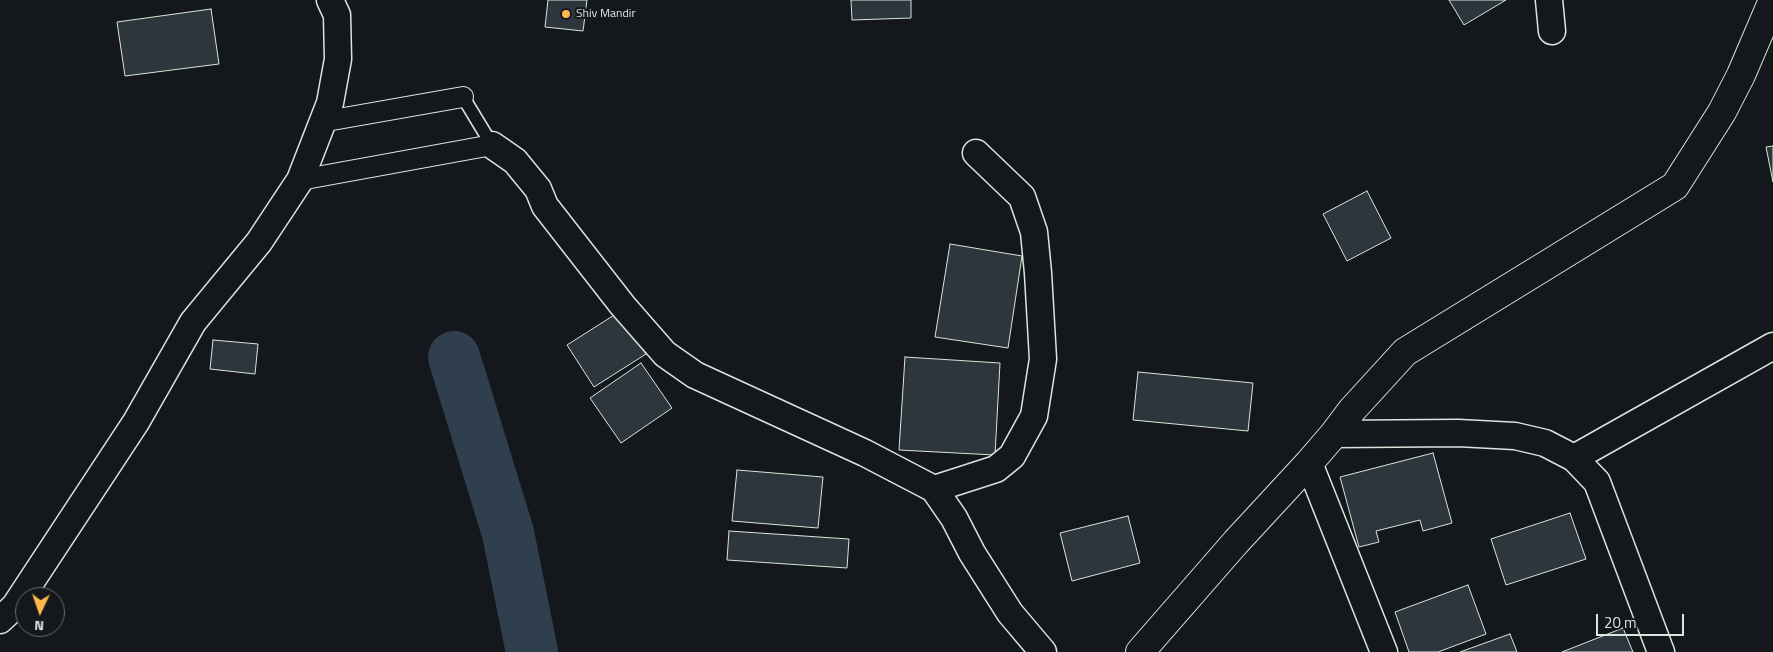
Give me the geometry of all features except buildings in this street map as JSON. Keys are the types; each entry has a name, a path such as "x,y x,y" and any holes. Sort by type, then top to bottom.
{"street":[{"path":"0,620 15,606 136,422 193,322 259,242 300,180 330,103 338,59 337,14 330,0"},
{"path":"1549,0 1552,31"},
{"path":"1140,652 1236,542 1309,463 1352,410 1405,352 1675,186 1722,112 1741,75 1773,0"},
{"path":"321,122 463,97"},
{"path":"300,180 492,145 515,161 538,189 545,206 623,306 665,354 696,376 865,453 934,489 954,518 972,554 1010,613 1043,652"},
{"path":"934,489 996,469 1012,456 1034,416 1042,359 1034,232 1022,196 976,153"},
{"path":"1574,458 1773,346"},
{"path":"1334,434 1458,433 1515,436 1545,443 1574,458 1596,482 1661,652"},
{"path":"1309,463 1384,652"}],"lane":[{"path":"463,97 492,145"}],"waterway":[{"path":"454,357 508,533 532,652"}],"place":[{"name":"Shiv Mandir","path":"566,14"}]}
